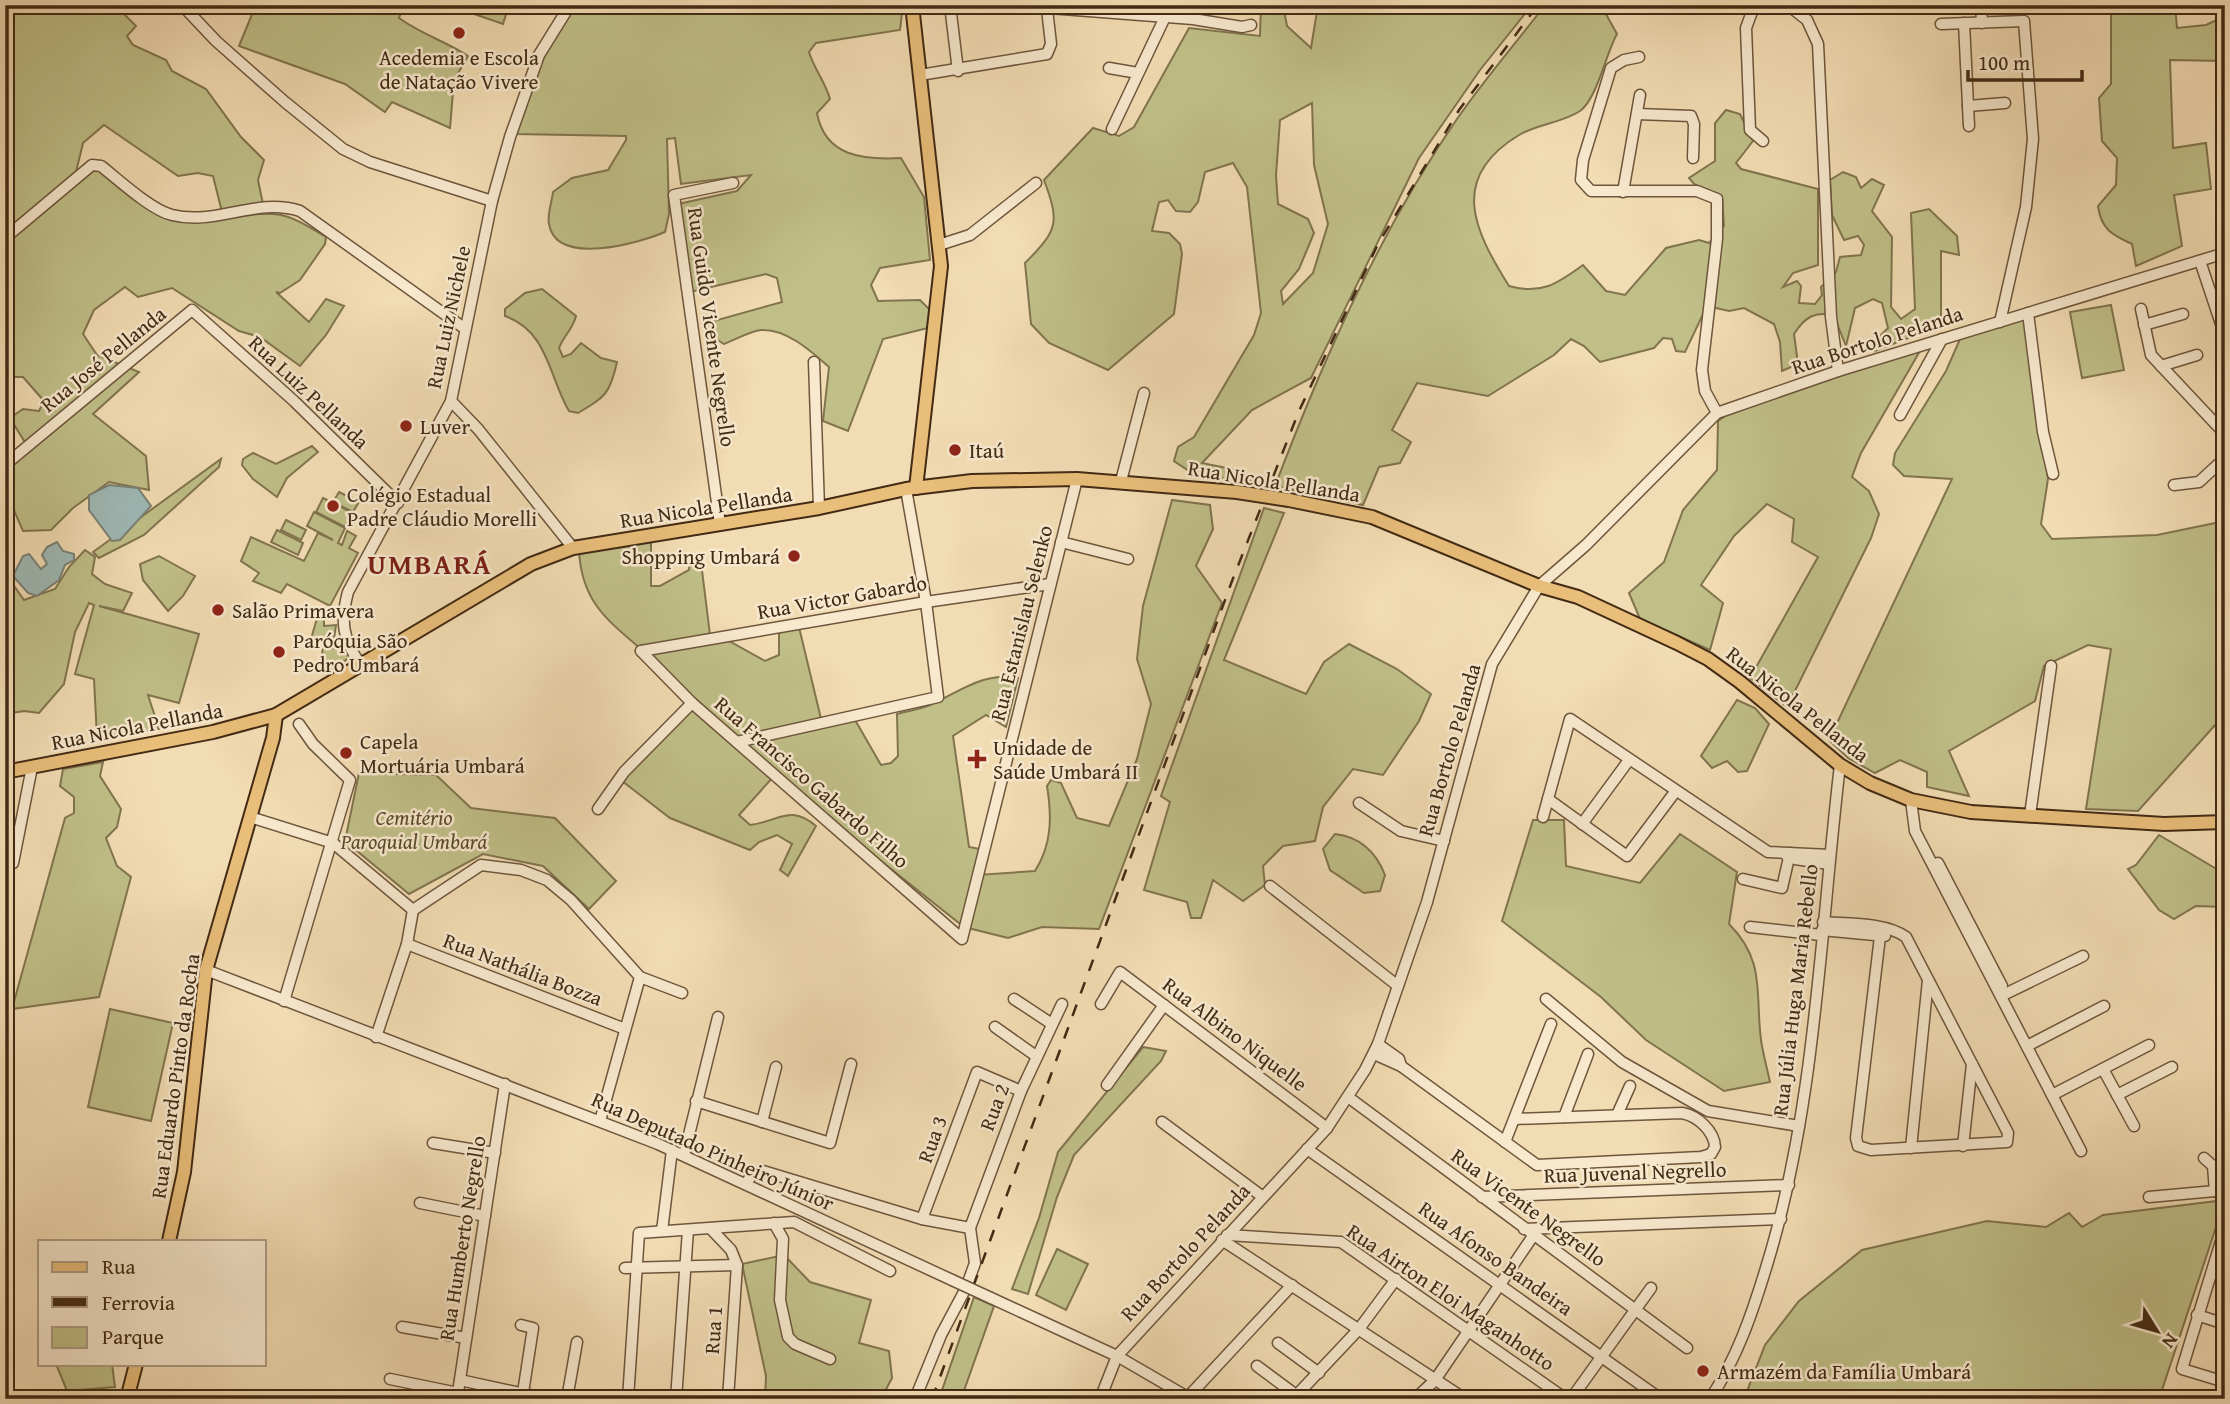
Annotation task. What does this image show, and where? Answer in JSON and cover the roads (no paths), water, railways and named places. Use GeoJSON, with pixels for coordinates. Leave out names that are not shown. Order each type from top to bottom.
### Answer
{"type":"FeatureCollection","features":[{"type":"Feature","properties":{"kind":"main road"},"geometry":{"type":"LineString","coordinates":[[911,489],[939,294],[939,244],[912,5]]}},
{"type":"Feature","properties":{"kind":"main road","name":"Rua Nicola Pellanda"},"geometry":{"type":"LineString","coordinates":[[5,772],[213,732],[276,715],[531,564],[573,548],[819,508],[911,489],[972,481],[1077,479],[1237,492],[1372,516],[1539,586],[1578,597],[1708,659],[1840,765],[1870,783],[1911,800],[1970,812],[2164,824],[2225,822]]}},
{"type":"Feature","properties":{"kind":"main road","name":"Rua Eduardo Pinto da Rocha"},"geometry":{"type":"LineString","coordinates":[[169,1240],[184,1172],[206,970],[273,738],[276,715]]}},
{"type":"Feature","properties":{"kind":"main road"},"geometry":{"type":"LineString","coordinates":[[127,1399],[135,1366]]}},
{"type":"Feature","properties":{"kind":"street"},"geometry":{"type":"LineString","coordinates":[[182,5],[216,41],[343,149],[370,162],[492,201]]}},
{"type":"Feature","properties":{"kind":"street","name":"Rua Luiz Nichele"},"geometry":{"type":"LineString","coordinates":[[360,664],[344,637],[343,609],[348,592],[451,401],[492,201],[527,83],[540,55],[570,5]]}},
{"type":"Feature","properties":{"kind":"street"},"geometry":{"type":"LineString","coordinates":[[950,5],[958,71]]}},
{"type":"Feature","properties":{"kind":"street"},"geometry":{"type":"LineString","coordinates":[[1008,5],[1242,27],[1251,25]]}},
{"type":"Feature","properties":{"kind":"street"},"geometry":{"type":"LineString","coordinates":[[1763,141],[1750,130],[1746,29],[1753,9],[1764,5]]}},
{"type":"Feature","properties":{"kind":"street"},"geometry":{"type":"LineString","coordinates":[[1788,5],[1813,29],[1818,44],[1831,317],[1838,371]]}},
{"type":"Feature","properties":{"kind":"street"},"geometry":{"type":"LineString","coordinates":[[1981,5],[1982,23]]}},
{"type":"Feature","properties":{"kind":"street"},"geometry":{"type":"LineString","coordinates":[[920,75],[958,71],[1047,54],[1051,44],[1047,9]]}},
{"type":"Feature","properties":{"kind":"street"},"geometry":{"type":"LineString","coordinates":[[1112,129],[1165,18]]}},
{"type":"Feature","properties":{"kind":"street"},"geometry":{"type":"LineString","coordinates":[[1941,24],[2024,21],[2034,139],[2026,207],[2000,322]]}},
{"type":"Feature","properties":{"kind":"street"},"geometry":{"type":"LineString","coordinates":[[1964,23],[1969,126]]}},
{"type":"Feature","properties":{"kind":"street"},"geometry":{"type":"LineString","coordinates":[[1639,57],[1624,60],[1611,68],[1581,180],[1587,190],[1697,191],[1717,200],[1716,252],[1702,370],[1705,391],[1717,413]]}},
{"type":"Feature","properties":{"kind":"street"},"geometry":{"type":"LineString","coordinates":[[1109,68],[1138,73]]}},
{"type":"Feature","properties":{"kind":"street"},"geometry":{"type":"LineString","coordinates":[[1623,192],[1640,95]]}},
{"type":"Feature","properties":{"kind":"street"},"geometry":{"type":"LineString","coordinates":[[1968,106],[2005,103]]}},
{"type":"Feature","properties":{"kind":"street"},"geometry":{"type":"LineString","coordinates":[[1637,114],[1691,116],[1693,158]]}},
{"type":"Feature","properties":{"kind":"street"},"geometry":{"type":"LineString","coordinates":[[5,238],[92,165],[102,166],[169,215],[197,220],[271,205],[300,211],[464,328]]}},
{"type":"Feature","properties":{"kind":"street","name":"Rua Guido Vicente Negrello"},"geometry":{"type":"LineString","coordinates":[[720,524],[674,195],[733,183]]}},
{"type":"Feature","properties":{"kind":"street"},"geometry":{"type":"LineString","coordinates":[[939,244],[970,235],[1036,183]]}},
{"type":"Feature","properties":{"kind":"street","name":"Rua Bortolo Pelanda"},"geometry":{"type":"LineString","coordinates":[[1101,1399],[1116,1356],[1327,1128],[1376,1049],[1427,902],[1492,664],[1539,586],[1586,545],[1717,413],[1838,371],[2225,253]]}},
{"type":"Feature","properties":{"kind":"street"},"geometry":{"type":"LineString","coordinates":[[2200,261],[2225,336]]}},
{"type":"Feature","properties":{"kind":"street"},"geometry":{"type":"LineString","coordinates":[[2141,309],[2151,355],[2225,434]]}},
{"type":"Feature","properties":{"kind":"street","name":"Rua José Pellanda"},"geometry":{"type":"LineString","coordinates":[[5,465],[192,310]]}},
{"type":"Feature","properties":{"kind":"street","name":"Rua Luiz Pellanda"},"geometry":{"type":"LineString","coordinates":[[192,310],[293,401],[398,503]]}},
{"type":"Feature","properties":{"kind":"street"},"geometry":{"type":"LineString","coordinates":[[2028,313],[2039,407],[2053,474]]}},
{"type":"Feature","properties":{"kind":"street"},"geometry":{"type":"LineString","coordinates":[[2144,325],[2183,314]]}},
{"type":"Feature","properties":{"kind":"street"},"geometry":{"type":"LineString","coordinates":[[1900,415],[1942,339]]}},
{"type":"Feature","properties":{"kind":"street"},"geometry":{"type":"LineString","coordinates":[[2161,366],[2196,355]]}},
{"type":"Feature","properties":{"kind":"street"},"geometry":{"type":"LineString","coordinates":[[814,362],[819,508]]}},
{"type":"Feature","properties":{"kind":"street"},"geometry":{"type":"LineString","coordinates":[[1121,481],[1144,393]]}},
{"type":"Feature","properties":{"kind":"street"},"geometry":{"type":"LineString","coordinates":[[451,401],[478,429],[573,548]]}},
{"type":"Feature","properties":{"kind":"street"},"geometry":{"type":"LineString","coordinates":[[2174,485],[2199,482],[2225,458]]}},
{"type":"Feature","properties":{"kind":"street","name":"Rua Estanislau Selenko"},"geometry":{"type":"LineString","coordinates":[[962,939],[1077,479]]}},
{"type":"Feature","properties":{"kind":"street"},"geometry":{"type":"LineString","coordinates":[[737,742],[937,697],[911,489]]}},
{"type":"Feature","properties":{"kind":"street"},"geometry":{"type":"LineString","coordinates":[[1061,542],[1128,559]]}},
{"type":"Feature","properties":{"kind":"street","name":"Rua Victor Gabardo"},"geometry":{"type":"LineString","coordinates":[[641,651],[926,602],[1050,584]]}},
{"type":"Feature","properties":{"kind":"street","name":"Rua Francisco Gabardo Filho"},"geometry":{"type":"LineString","coordinates":[[641,651],[692,703],[962,939]]}},
{"type":"Feature","properties":{"kind":"street"},"geometry":{"type":"LineString","coordinates":[[2030,815],[2050,666]]}},
{"type":"Feature","properties":{"kind":"street"},"geometry":{"type":"LineString","coordinates":[[598,809],[624,772],[692,703]]}},
{"type":"Feature","properties":{"kind":"street"},"geometry":{"type":"LineString","coordinates":[[1543,817],[1570,719],[1768,852],[1829,859]]}},
{"type":"Feature","properties":{"kind":"street"},"geometry":{"type":"LineString","coordinates":[[284,1001],[350,780],[313,744],[299,724]]}},
{"type":"Feature","properties":{"kind":"street"},"geometry":{"type":"LineString","coordinates":[[1581,824],[1629,760]]}},
{"type":"Feature","properties":{"kind":"street","name":"Rua Júlia Huga Maria Rebello"},"geometry":{"type":"LineString","coordinates":[[1710,1399],[1727,1373],[1750,1321],[1789,1185],[1807,1076],[1840,765]]}},
{"type":"Feature","properties":{"kind":"street"},"geometry":{"type":"LineString","coordinates":[[13,863],[32,767]]}},
{"type":"Feature","properties":{"kind":"street"},"geometry":{"type":"LineString","coordinates":[[1548,799],[1627,856],[1675,792]]}},
{"type":"Feature","properties":{"kind":"street"},"geometry":{"type":"LineString","coordinates":[[1911,800],[1912,820],[1974,935],[2007,1008],[2081,1151]]}},
{"type":"Feature","properties":{"kind":"street"},"geometry":{"type":"LineString","coordinates":[[1359,803],[1401,831],[1444,841]]}},
{"type":"Feature","properties":{"kind":"street"},"geometry":{"type":"LineString","coordinates":[[250,817],[333,843],[413,910]]}},
{"type":"Feature","properties":{"kind":"street"},"geometry":{"type":"LineString","coordinates":[[1743,879],[1782,888],[1788,855]]}},
{"type":"Feature","properties":{"kind":"street"},"geometry":{"type":"LineString","coordinates":[[376,1037],[407,944],[413,910],[481,865],[521,870],[547,880],[571,900],[640,978],[682,993]]}},
{"type":"Feature","properties":{"kind":"street"},"geometry":{"type":"LineString","coordinates":[[1270,886],[1398,986]]}},
{"type":"Feature","properties":{"kind":"street"},"geometry":{"type":"LineString","coordinates":[[1750,927],[1880,932],[1906,937],[2010,1138],[2002,1144],[1867,1150],[1856,1143],[1880,932]]}},
{"type":"Feature","properties":{"kind":"street","name":"Rua Nathália Bozza"},"geometry":{"type":"LineString","coordinates":[[407,944],[625,1029]]}},
{"type":"Feature","properties":{"kind":"street"},"geometry":{"type":"LineString","coordinates":[[2003,995],[2083,956]]}},
{"type":"Feature","properties":{"kind":"street","name":"Rua Deputado Pinheiro Júnior"},"geometry":{"type":"LineString","coordinates":[[206,970],[671,1150],[1116,1356],[1190,1398]]}},
{"type":"Feature","properties":{"kind":"street","name":"Rua Albino Niquelle"},"geometry":{"type":"LineString","coordinates":[[1101,1004],[1120,972],[1327,1128]]}},
{"type":"Feature","properties":{"kind":"street"},"geometry":{"type":"LineString","coordinates":[[600,1121],[640,978]]}},
{"type":"Feature","properties":{"kind":"street"},"geometry":{"type":"LineString","coordinates":[[1911,1148],[1928,980]]}},
{"type":"Feature","properties":{"kind":"street"},"geometry":{"type":"LineString","coordinates":[[1014,999],[1052,1024]]}},
{"type":"Feature","properties":{"kind":"street"},"geometry":{"type":"LineString","coordinates":[[1546,999],[1622,1062],[1709,1111],[1799,1126]]}},
{"type":"Feature","properties":{"kind":"street","name":"Rua 2"},"geometry":{"type":"LineString","coordinates":[[970,1228],[1021,1091],[1062,1004]]}},
{"type":"Feature","properties":{"kind":"street"},"geometry":{"type":"LineString","coordinates":[[1107,1085],[1164,1005]]}},
{"type":"Feature","properties":{"kind":"street"},"geometry":{"type":"LineString","coordinates":[[2027,1045],[2104,1006]]}},
{"type":"Feature","properties":{"kind":"street"},"geometry":{"type":"LineString","coordinates":[[684,1156],[718,1017]]}},
{"type":"Feature","properties":{"kind":"street"},"geometry":{"type":"LineString","coordinates":[[1505,1142],[1551,1024]]}},
{"type":"Feature","properties":{"kind":"street"},"geometry":{"type":"LineString","coordinates":[[995,1027],[1037,1056]]}},
{"type":"Feature","properties":{"kind":"street"},"geometry":{"type":"LineString","coordinates":[[2052,1095],[2149,1045]]}},
{"type":"Feature","properties":{"kind":"street"},"geometry":{"type":"LineString","coordinates":[[1376,1049],[1536,1165],[1701,1157],[1711,1154],[1715,1149],[1713,1135],[1689,1114],[1515,1119]]}},
{"type":"Feature","properties":{"kind":"street"},"geometry":{"type":"LineString","coordinates":[[1564,1117],[1588,1054]]}},
{"type":"Feature","properties":{"kind":"street"},"geometry":{"type":"LineString","coordinates":[[1963,1146],[1972,1063]]}},
{"type":"Feature","properties":{"kind":"street"},"geometry":{"type":"LineString","coordinates":[[696,1101],[830,1143],[851,1064]]}},
{"type":"Feature","properties":{"kind":"street"},"geometry":{"type":"LineString","coordinates":[[762,1122],[776,1067]]}},
{"type":"Feature","properties":{"kind":"street"},"geometry":{"type":"LineString","coordinates":[[2117,1095],[2172,1067]]}},
{"type":"Feature","properties":{"kind":"street"},"geometry":{"type":"LineString","coordinates":[[2103,1069],[2134,1126]]}},
{"type":"Feature","properties":{"kind":"street","name":"Rua 3"},"geometry":{"type":"LineString","coordinates":[[922,1219],[977,1072],[1021,1091]]}},
{"type":"Feature","properties":{"kind":"street","name":"Rua Humberto Negrello"},"geometry":{"type":"LineString","coordinates":[[457,1396],[505,1084]]}},
{"type":"Feature","properties":{"kind":"street"},"geometry":{"type":"LineString","coordinates":[[1617,1115],[1630,1086]]}},
{"type":"Feature","properties":{"kind":"street","name":"Rua Vicente Negrello"},"geometry":{"type":"LineString","coordinates":[[1348,1097],[1687,1348]]}},
{"type":"Feature","properties":{"kind":"street"},"geometry":{"type":"LineString","coordinates":[[1162,1122],[1263,1197]]}},
{"type":"Feature","properties":{"kind":"street"},"geometry":{"type":"LineString","coordinates":[[433,1143],[495,1153]]}},
{"type":"Feature","properties":{"kind":"street","name":"Rua Afonso Bandeira"},"geometry":{"type":"LineString","coordinates":[[1307,1149],[1661,1399]]}},
{"type":"Feature","properties":{"kind":"street"},"geometry":{"type":"LineString","coordinates":[[662,1231],[671,1150]]}},
{"type":"Feature","properties":{"kind":"street"},"geometry":{"type":"LineString","coordinates":[[2204,1158],[2225,1171]]}},
{"type":"Feature","properties":{"kind":"street"},"geometry":{"type":"LineString","coordinates":[[2149,1197],[2220,1192],[2213,1166]]}},
{"type":"Feature","properties":{"kind":"street"},"geometry":{"type":"LineString","coordinates":[[746,1183],[752,1175],[763,1171],[922,1219],[970,1228],[975,1264],[915,1399]]}},
{"type":"Feature","properties":{"kind":"street","name":"Rua Juvenal Negrello"},"geometry":{"type":"LineString","coordinates":[[1482,1197],[1789,1185]]}},
{"type":"Feature","properties":{"kind":"street"},"geometry":{"type":"LineString","coordinates":[[420,1203],[485,1216]]}},
{"type":"Feature","properties":{"kind":"street"},"geometry":{"type":"LineString","coordinates":[[1524,1229],[1781,1219]]}},
{"type":"Feature","properties":{"kind":"street"},"geometry":{"type":"LineString","coordinates":[[628,1399],[639,1233],[794,1222],[890,1271]]}},
{"type":"Feature","properties":{"kind":"street"},"geometry":{"type":"LineString","coordinates":[[774,1223],[783,1239],[780,1300],[788,1337],[793,1343],[830,1359]]}},
{"type":"Feature","properties":{"kind":"street"},"geometry":{"type":"LineString","coordinates":[[2225,1228],[2220,1257],[2197,1315],[2182,1369],[2225,1381]]}},
{"type":"Feature","properties":{"kind":"street"},"geometry":{"type":"LineString","coordinates":[[625,1268],[737,1265],[732,1250],[711,1229]]}},
{"type":"Feature","properties":{"kind":"street"},"geometry":{"type":"LineString","coordinates":[[676,1399],[688,1230]]}},
{"type":"Feature","properties":{"kind":"street"},"geometry":{"type":"LineString","coordinates":[[1415,1399],[1435,1380],[1533,1236]]}},
{"type":"Feature","properties":{"kind":"street"},"geometry":{"type":"LineString","coordinates":[[1225,1237],[1292,1285],[1465,1399]]}},
{"type":"Feature","properties":{"kind":"street","name":"Rua Airton Eloi Maganhotto"},"geometry":{"type":"LineString","coordinates":[[1225,1237],[1341,1242],[1569,1399]]}},
{"type":"Feature","properties":{"kind":"street","name":"Rua 1"},"geometry":{"type":"LineString","coordinates":[[728,1399],[737,1265]]}},
{"type":"Feature","properties":{"kind":"street"},"geometry":{"type":"LineString","coordinates":[[1257,1366],[1294,1397],[1359,1329],[1396,1279]]}},
{"type":"Feature","properties":{"kind":"street"},"geometry":{"type":"LineString","coordinates":[[1190,1398],[1292,1285]]}},
{"type":"Feature","properties":{"kind":"street"},"geometry":{"type":"LineString","coordinates":[[1569,1399],[1651,1288]]}},
{"type":"Feature","properties":{"kind":"street"},"geometry":{"type":"LineString","coordinates":[[2197,1315],[2225,1324]]}},
{"type":"Feature","properties":{"kind":"street"},"geometry":{"type":"LineString","coordinates":[[521,1325],[533,1328],[523,1395]]}},
{"type":"Feature","properties":{"kind":"street"},"geometry":{"type":"LineString","coordinates":[[402,1327],[466,1338]]}},
{"type":"Feature","properties":{"kind":"street"},"geometry":{"type":"LineString","coordinates":[[567,1399],[577,1342]]}},
{"type":"Feature","properties":{"kind":"street"},"geometry":{"type":"LineString","coordinates":[[1278,1343],[1319,1373]]}},
{"type":"Feature","properties":{"kind":"street"},"geometry":{"type":"LineString","coordinates":[[390,1379],[457,1396]]}},
{"type":"Feature","properties":{"kind":"street"},"geometry":{"type":"LineString","coordinates":[[460,1380],[548,1399]]}},
{"type":"Feature","properties":{"kind":"street"},"geometry":{"type":"LineString","coordinates":[[1165,1399],[1170,1387]]}},
{"type":"Feature","properties":{"kind":"water"},"geometry":{"type":"Polygon","coordinates":[[[109,485],[138,488],[151,506],[120,540],[112,541],[89,510],[89,495],[109,485]]]}},
{"type":"Feature","properties":{"kind":"water"},"geometry":{"type":"Polygon","coordinates":[[[57,542],[63,551],[74,554],[74,560],[65,565],[59,580],[37,596],[28,593],[13,576],[23,556],[29,554],[41,569],[47,564],[42,555],[47,547],[57,542]]]}},
{"type":"Feature","properties":{"kind":"railway"},"geometry":{"type":"LineString","coordinates":[[932,1399],[1232,581],[1299,411],[1378,244],[1459,110],[1538,5]]}},
{"type":"Feature","properties":{"kind":"place","name":"Acedemia e Escola de Natação Vivere"},"geometry":{"type":"Point","coordinates":[459,33]}},
{"type":"Feature","properties":{"kind":"place","name":"Luver"},"geometry":{"type":"Point","coordinates":[406,426]}},
{"type":"Feature","properties":{"kind":"place","name":"Itaú"},"geometry":{"type":"Point","coordinates":[955,450]}},
{"type":"Feature","properties":{"kind":"place","name":"Colégio Estadual Padre Cláudio Morelli"},"geometry":{"type":"Point","coordinates":[333,506]}},
{"type":"Feature","properties":{"kind":"place","name":"Shopping Umbará"},"geometry":{"type":"Point","coordinates":[794,556]}},
{"type":"Feature","properties":{"kind":"place","name":"Salão Primavera"},"geometry":{"type":"Point","coordinates":[218,610]}},
{"type":"Feature","properties":{"kind":"place","name":"Paróquia São Pedro Umbará"},"geometry":{"type":"Point","coordinates":[279,652]}},
{"type":"Feature","properties":{"kind":"place","name":"Capela Mortuária Umbará"},"geometry":{"type":"Point","coordinates":[346,753]}},
{"type":"Feature","properties":{"kind":"place","name":"Unidade de Saúde Umbará II"},"geometry":{"type":"Point","coordinates":[977,759]}},
{"type":"Feature","properties":{"kind":"place","name":"Armazém da Família Umbará"},"geometry":{"type":"Point","coordinates":[1703,1371]}},
{"type":"Feature","properties":{"kind":"district","name":"UMBARÁ"},"geometry":{"type":"Point","coordinates":[430,563]}},
{"type":"Feature","properties":{"kind":"park label","name":"Cemitério Paroquial Umbará"},"geometry":{"type":"Point","coordinates":[414,829]}}]}
